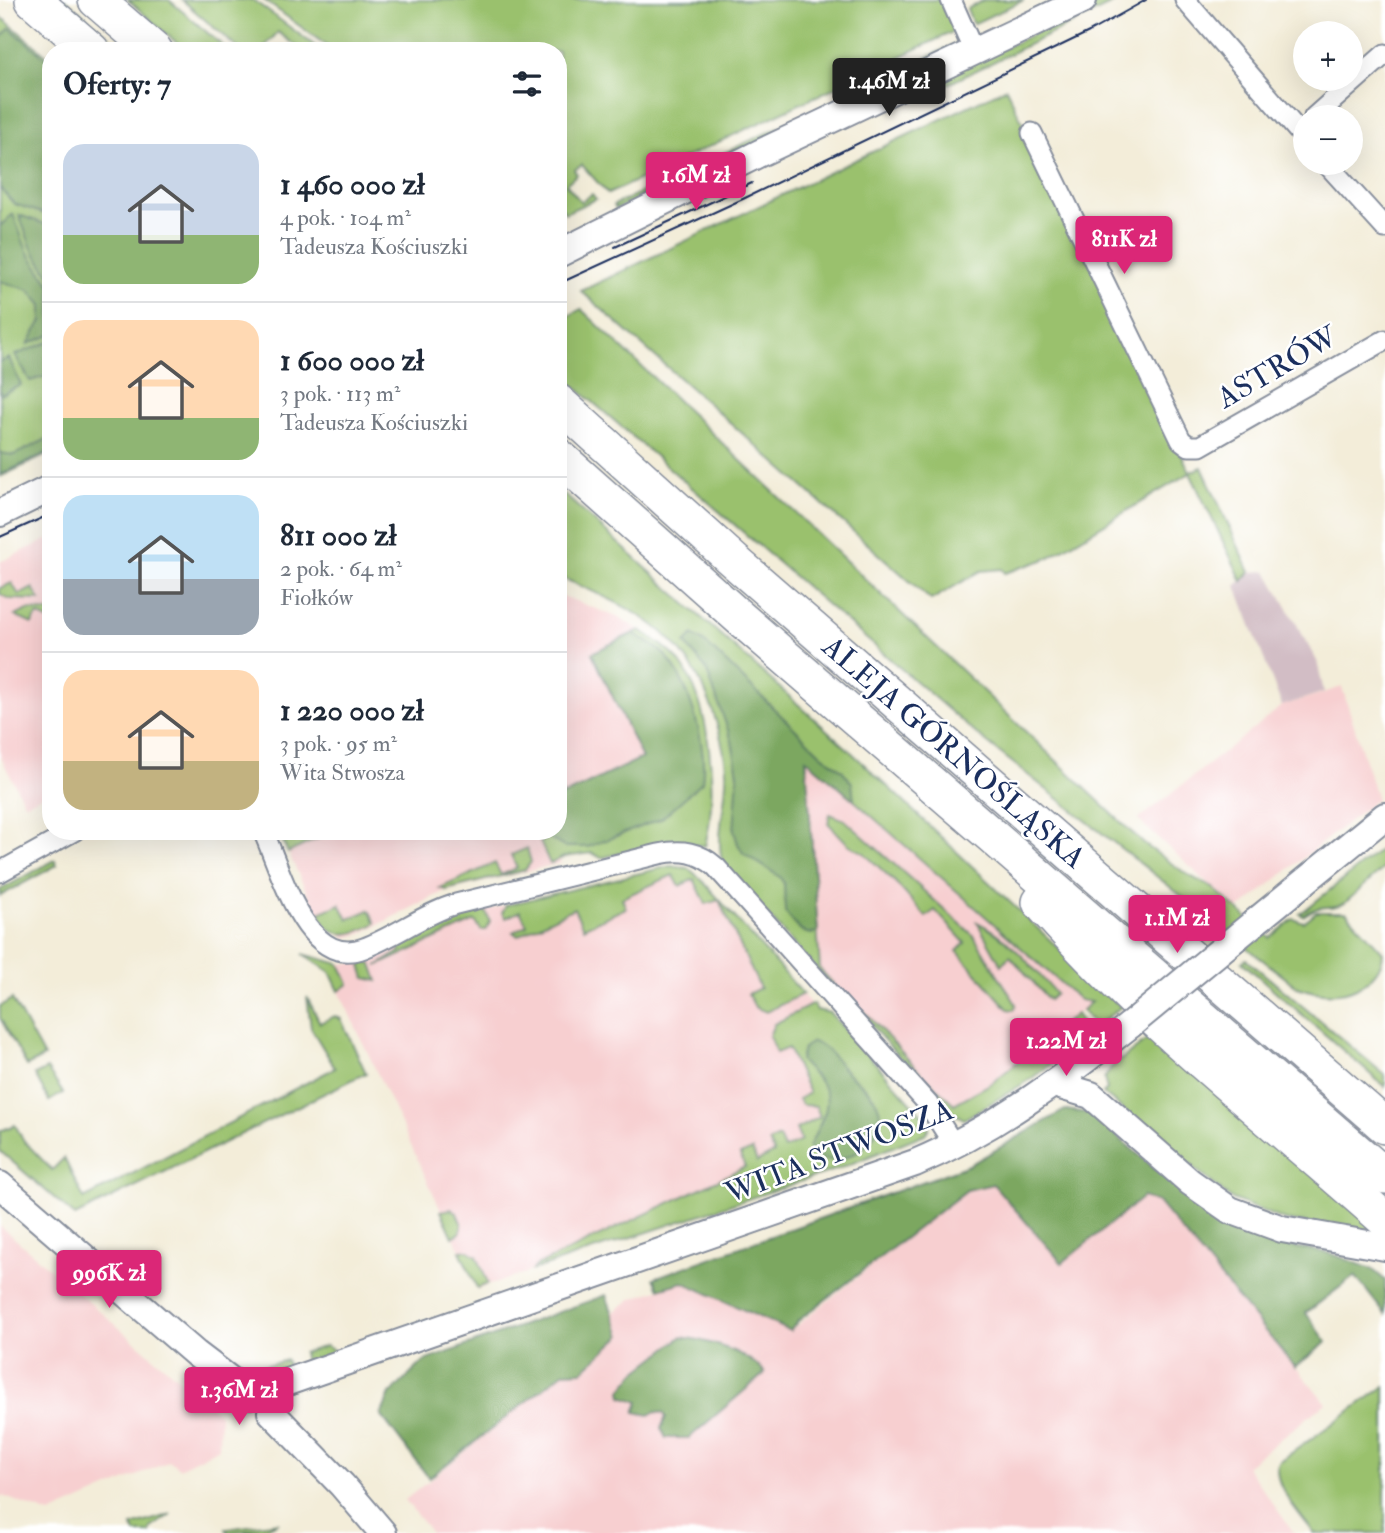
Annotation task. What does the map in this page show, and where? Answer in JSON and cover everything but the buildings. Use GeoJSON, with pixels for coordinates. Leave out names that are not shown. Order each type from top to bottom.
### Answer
{"type":"FeatureCollection","features":[{"type":"Feature","properties":{"kind":"highway"},"geometry":{"type":"LineString","coordinates":[[33,0],[82,42]]}},
{"type":"Feature","properties":{"kind":"highway"},"geometry":{"type":"LineString","coordinates":[[96,0],[145,42]]}},
{"type":"Feature","properties":{"kind":"highway","name":"ALEJA GÓRNOŚLĄSKA"},"geometry":{"type":"LineString","coordinates":[[567,410],[733,560],[1385,1126]]}},
{"type":"Feature","properties":{"kind":"highway","name":"ALEJA GÓRNOŚLĄSKA"},"geometry":{"type":"LineString","coordinates":[[567,464],[962,811],[1385,1176]]}},
{"type":"Feature","properties":{"kind":"highway"},"geometry":{"type":"LineString","coordinates":[[962,811],[1082,951],[1385,1220]]}},
{"type":"Feature","properties":{"kind":"street"},"geometry":{"type":"LineString","coordinates":[[951,0],[974,52]]}},
{"type":"Feature","properties":{"kind":"street"},"geometry":{"type":"LineString","coordinates":[[567,250],[753,157],[1083,0]]}},
{"type":"Feature","properties":{"kind":"street"},"geometry":{"type":"LineString","coordinates":[[1185,0],[1293,121]]}},
{"type":"Feature","properties":{"kind":"street"},"geometry":{"type":"LineString","coordinates":[[1328,105],[1385,54]]}},
{"type":"Feature","properties":{"kind":"street","name":"ASTRÓW"},"geometry":{"type":"LineString","coordinates":[[1032,133],[1181,440],[1189,446],[1200,446],[1385,340]]}},
{"type":"Feature","properties":{"kind":"street"},"geometry":{"type":"LineString","coordinates":[[1337,175],[1385,228]]}},
{"type":"Feature","properties":{"kind":"street"},"geometry":{"type":"LineString","coordinates":[[0,513],[42,492]]}},
{"type":"Feature","properties":{"kind":"street","name":"WITA STWOSZA"},"geometry":{"type":"LineString","coordinates":[[276,1387],[344,1360],[850,1188],[954,1145],[1019,1108],[1089,1058],[1385,816]]}},
{"type":"Feature","properties":{"kind":"street"},"geometry":{"type":"LineString","coordinates":[[0,872],[58,840]]}},
{"type":"Feature","properties":{"kind":"street"},"geometry":{"type":"LineString","coordinates":[[267,840],[308,929],[323,944],[346,951],[365,948],[433,912],[456,904],[660,854],[681,851],[701,856],[716,867],[928,1104],[954,1145]]}},
{"type":"Feature","properties":{"kind":"street"},"geometry":{"type":"LineString","coordinates":[[1089,1058],[1091,1096]]}},
{"type":"Feature","properties":{"kind":"street"},"geometry":{"type":"LineString","coordinates":[[1054,1084],[1091,1096],[1190,1182],[1230,1210],[1282,1230],[1385,1247]]}},
{"type":"Feature","properties":{"kind":"street"},"geometry":{"type":"LineString","coordinates":[[0,1185],[196,1353],[250,1395]]}},
{"type":"Feature","properties":{"kind":"street"},"geometry":{"type":"LineString","coordinates":[[271,1412],[281,1400],[276,1387],[260,1382],[250,1395],[250,1403],[256,1411],[271,1412],[342,1485],[383,1533]]}},
{"type":"Feature","properties":{"kind":"shaded area"},"geometry":{"type":"Polygon","coordinates":[[[42,542],[42,796],[25,804],[0,756],[0,562],[42,542]]]}},
{"type":"Feature","properties":{"kind":"shaded area"},"geometry":{"type":"Polygon","coordinates":[[[1267,571],[1317,661],[1324,692],[1282,706],[1236,586],[1250,572],[1267,571]]]}},
{"type":"Feature","properties":{"kind":"shaded area"},"geometry":{"type":"Polygon","coordinates":[[[567,598],[617,617],[640,630],[592,654],[643,758],[567,794],[567,598]]]}},
{"type":"Feature","properties":{"kind":"shaded area"},"geometry":{"type":"Polygon","coordinates":[[[1342,687],[1377,799],[1238,910],[1138,820],[1282,706],[1342,687]]]}},
{"type":"Feature","properties":{"kind":"shaded area"},"geometry":{"type":"Polygon","coordinates":[[[805,758],[1079,1000],[1092,1002],[991,1084],[954,1104],[918,1070],[862,1009],[857,1010],[820,969],[805,758]]]}},
{"type":"Feature","properties":{"kind":"shaded area"},"geometry":{"type":"Polygon","coordinates":[[[282,840],[550,840],[561,863],[443,892],[360,934],[346,938],[328,929],[319,918],[282,840]]]}},
{"type":"Feature","properties":{"kind":"shaded area"},"geometry":{"type":"Polygon","coordinates":[[[670,866],[684,866],[701,879],[925,1134],[838,1169],[478,1289],[330,972],[340,964],[373,961],[449,919],[670,866]]]}},
{"type":"Feature","properties":{"kind":"shaded area"},"geometry":{"type":"Polygon","coordinates":[[[993,1184],[1062,1263],[1144,1197],[1158,1202],[1326,1403],[1246,1466],[1294,1533],[431,1533],[405,1500],[564,1372],[583,1371],[621,1336],[611,1314],[633,1298],[683,1282],[790,1331],[967,1190],[993,1184]]]}},
{"type":"Feature","properties":{"kind":"shaded area"},"geometry":{"type":"Polygon","coordinates":[[[0,1226],[220,1414],[219,1448],[179,1468],[170,1461],[50,1514],[0,1495],[0,1226]]]}},
{"type":"Feature","properties":{"kind":"green space"},"geometry":{"type":"Polygon","coordinates":[[[55,0],[66,0],[115,42],[104,42],[55,0]]]}},
{"type":"Feature","properties":{"kind":"green space"},"geometry":{"type":"Polygon","coordinates":[[[128,0],[169,0],[218,42],[176,42],[128,0]]]}},
{"type":"Feature","properties":{"kind":"green space"},"geometry":{"type":"Polygon","coordinates":[[[182,0],[253,0],[310,42],[291,42],[278,32],[269,42],[231,42],[182,0]]]}},
{"type":"Feature","properties":{"kind":"green space"},"geometry":{"type":"Polygon","coordinates":[[[264,0],[943,0],[957,30],[608,194],[582,165],[574,170],[577,174],[567,183],[567,42],[322,42],[264,0]]]}},
{"type":"Feature","properties":{"kind":"green space"},"geometry":{"type":"Polygon","coordinates":[[[984,0],[1024,0],[973,24],[967,9],[984,0]]]}},
{"type":"Feature","properties":{"kind":"green space"},"geometry":{"type":"Polygon","coordinates":[[[1105,0],[1120,0],[932,92],[928,84],[1105,0]]]}},
{"type":"Feature","properties":{"kind":"green space"},"geometry":{"type":"Polygon","coordinates":[[[0,16],[42,51],[42,457],[0,477],[0,16]]]}},
{"type":"Feature","properties":{"kind":"green space"},"geometry":{"type":"Polygon","coordinates":[[[10,28],[42,55],[42,213],[14,204],[0,188],[0,38],[10,28]]]}},
{"type":"Feature","properties":{"kind":"green space"},"geometry":{"type":"Polygon","coordinates":[[[959,42],[961,47],[616,209],[614,205],[959,42]]]}},
{"type":"Feature","properties":{"kind":"green space"},"geometry":{"type":"Polygon","coordinates":[[[1006,88],[1190,472],[1202,467],[1250,572],[1242,581],[1190,473],[1046,559],[1005,573],[1002,569],[981,571],[931,600],[581,291],[1006,88]]]}},
{"type":"Feature","properties":{"kind":"green space"},"geometry":{"type":"Polygon","coordinates":[[[567,185],[581,202],[592,194],[596,199],[567,212],[567,185]]]}},
{"type":"Feature","properties":{"kind":"green space"},"geometry":{"type":"Polygon","coordinates":[[[13,214],[27,251],[42,273],[42,305],[29,290],[0,281],[0,226],[13,214]]]}},
{"type":"Feature","properties":{"kind":"green space"},"geometry":{"type":"Polygon","coordinates":[[[19,215],[42,223],[42,264],[32,249],[19,215]]]}},
{"type":"Feature","properties":{"kind":"green space"},"geometry":{"type":"Polygon","coordinates":[[[581,309],[1144,844],[1188,875],[1213,888],[1270,938],[1293,919],[1304,922],[1316,912],[1346,912],[1383,952],[1375,973],[1358,987],[1339,993],[1318,993],[1297,987],[980,737],[567,380],[567,317],[581,309]]]}},
{"type":"Feature","properties":{"kind":"green space"},"geometry":{"type":"Polygon","coordinates":[[[42,321],[42,339],[28,344],[42,321]]]}},
{"type":"Feature","properties":{"kind":"green space"},"geometry":{"type":"Polygon","coordinates":[[[42,344],[42,378],[30,381],[15,355],[42,344]]]}},
{"type":"Feature","properties":{"kind":"green space"},"geometry":{"type":"Polygon","coordinates":[[[9,358],[21,385],[0,395],[0,362],[9,358]]]}},
{"type":"Feature","properties":{"kind":"green space"},"geometry":{"type":"Polygon","coordinates":[[[42,441],[42,455],[0,475],[0,453],[14,455],[42,441]]]}},
{"type":"Feature","properties":{"kind":"green space"},"geometry":{"type":"Polygon","coordinates":[[[567,497],[849,750],[1121,1007],[1096,1026],[1082,1010],[1091,1002],[1080,1000],[806,758],[820,969],[838,989],[837,992],[724,867],[720,832],[726,783],[724,754],[710,703],[698,676],[684,655],[667,637],[649,622],[607,598],[567,580],[567,497]]]}},
{"type":"Feature","properties":{"kind":"green space"},"geometry":{"type":"Polygon","coordinates":[[[12,583],[19,595],[33,588],[40,600],[9,599],[0,594],[0,588],[12,583]]]}},
{"type":"Feature","properties":{"kind":"green space"},"geometry":{"type":"Polygon","coordinates":[[[28,610],[42,611],[42,617],[38,615],[32,624],[15,616],[28,610]]]}},
{"type":"Feature","properties":{"kind":"green space"},"geometry":{"type":"Polygon","coordinates":[[[640,630],[666,648],[679,661],[690,679],[699,701],[709,750],[711,801],[705,846],[669,842],[601,858],[592,853],[564,857],[550,864],[540,842],[567,840],[567,794],[642,758],[592,653],[640,630]]]}},
{"type":"Feature","properties":{"kind":"green space"},"geometry":{"type":"Polygon","coordinates":[[[634,633],[665,655],[682,681],[695,715],[702,751],[702,782],[661,819],[588,847],[564,847],[552,840],[567,840],[567,794],[642,758],[592,653],[634,633]]]}},
{"type":"Feature","properties":{"kind":"green space"},"geometry":{"type":"Polygon","coordinates":[[[693,635],[709,646],[821,754],[842,770],[852,783],[854,800],[806,759],[818,932],[804,932],[795,925],[785,912],[784,884],[780,877],[743,853],[738,844],[734,831],[738,774],[732,741],[706,669],[685,643],[693,635]]]}},
{"type":"Feature","properties":{"kind":"green space"},"geometry":{"type":"Polygon","coordinates":[[[830,814],[845,820],[973,935],[1016,1004],[1014,1010],[1008,1009],[957,951],[965,943],[935,910],[926,917],[895,882],[864,853],[848,844],[828,823],[830,814]]]}},
{"type":"Feature","properties":{"kind":"green space"},"geometry":{"type":"Polygon","coordinates":[[[282,840],[315,840],[288,853],[282,840]]]}},
{"type":"Feature","properties":{"kind":"green space"},"geometry":{"type":"Polygon","coordinates":[[[1385,846],[1385,867],[1345,903],[1314,909],[1303,916],[1300,914],[1385,846]]]}},
{"type":"Feature","properties":{"kind":"green space"},"geometry":{"type":"Polygon","coordinates":[[[527,848],[531,862],[525,870],[446,890],[440,888],[495,863],[501,875],[517,868],[511,855],[527,848]]]}},
{"type":"Feature","properties":{"kind":"green space"},"geometry":{"type":"Polygon","coordinates":[[[55,860],[57,865],[0,896],[0,890],[55,860]]]}},
{"type":"Feature","properties":{"kind":"green space"},"geometry":{"type":"Polygon","coordinates":[[[670,866],[688,868],[701,879],[803,994],[766,1012],[755,1007],[748,994],[760,988],[719,900],[706,904],[694,879],[680,886],[673,875],[622,898],[626,908],[583,928],[574,908],[518,936],[513,932],[527,925],[520,911],[506,918],[502,913],[506,905],[670,866]]]}},
{"type":"Feature","properties":{"kind":"green space"},"geometry":{"type":"Polygon","coordinates":[[[340,904],[348,919],[369,910],[376,923],[360,931],[337,933],[324,923],[319,913],[340,904]]]}},
{"type":"Feature","properties":{"kind":"green space"},"geometry":{"type":"Polygon","coordinates":[[[485,910],[490,921],[486,930],[481,930],[475,921],[377,966],[401,951],[399,946],[420,934],[485,910]]]}},
{"type":"Feature","properties":{"kind":"green space"},"geometry":{"type":"Polygon","coordinates":[[[977,922],[1010,945],[1056,994],[1049,1000],[1010,956],[1001,965],[977,922]]]}},
{"type":"Feature","properties":{"kind":"green space"},"geometry":{"type":"Polygon","coordinates":[[[303,954],[340,964],[349,984],[339,991],[330,972],[303,954]]]}},
{"type":"Feature","properties":{"kind":"green space"},"geometry":{"type":"Polygon","coordinates":[[[1246,959],[1385,1075],[1385,1087],[1242,962],[1246,959]]]}},
{"type":"Feature","properties":{"kind":"green space"},"geometry":{"type":"Polygon","coordinates":[[[364,963],[372,964],[378,981],[365,978],[361,966],[364,963]]]}},
{"type":"Feature","properties":{"kind":"green space"},"geometry":{"type":"Polygon","coordinates":[[[307,997],[320,1023],[335,1016],[341,1019],[366,1073],[75,1216],[0,1151],[0,1131],[15,1125],[24,1141],[52,1170],[64,1158],[84,1199],[335,1068],[311,1028],[307,997]]]}},
{"type":"Feature","properties":{"kind":"green space"},"geometry":{"type":"Polygon","coordinates":[[[12,999],[44,1057],[27,1066],[0,1018],[0,1006],[12,999]]]}},
{"type":"Feature","properties":{"kind":"green space"},"geometry":{"type":"Polygon","coordinates":[[[813,1004],[817,1010],[830,1013],[927,1120],[929,1128],[925,1134],[838,1169],[533,1270],[536,1266],[745,1167],[740,1155],[752,1150],[757,1162],[774,1153],[769,1142],[779,1137],[784,1149],[801,1141],[796,1129],[820,1117],[816,1106],[802,1105],[798,1099],[809,1093],[788,1048],[776,1053],[769,1036],[774,1024],[813,1004]]]}},
{"type":"Feature","properties":{"kind":"green space"},"geometry":{"type":"Polygon","coordinates":[[[862,1009],[918,1070],[954,1104],[992,1083],[1076,1014],[1090,1035],[1028,1081],[964,1119],[946,1109],[857,1010],[862,1009]]]}},
{"type":"Feature","properties":{"kind":"green space"},"geometry":{"type":"Polygon","coordinates":[[[1153,1035],[1383,1234],[1284,1220],[1230,1198],[1103,1093],[1107,1089],[1104,1079],[1111,1068],[1153,1035]]]}},
{"type":"Feature","properties":{"kind":"green space"},"geometry":{"type":"Polygon","coordinates":[[[812,1042],[828,1051],[876,1101],[880,1116],[877,1130],[868,1143],[843,1158],[829,1160],[817,1156],[809,1147],[823,1117],[827,1101],[822,1085],[800,1060],[803,1048],[812,1042]]]}},
{"type":"Feature","properties":{"kind":"green space"},"geometry":{"type":"Polygon","coordinates":[[[47,1069],[63,1093],[49,1101],[35,1075],[47,1069]]]}},
{"type":"Feature","properties":{"kind":"green space"},"geometry":{"type":"Polygon","coordinates":[[[1065,1110],[1090,1113],[1217,1222],[1287,1246],[1330,1253],[1372,1269],[1385,1280],[1385,1314],[1355,1276],[1306,1313],[1327,1342],[1295,1367],[1158,1202],[1143,1197],[1062,1263],[993,1184],[967,1190],[798,1321],[790,1331],[683,1282],[659,1289],[654,1278],[969,1165],[1065,1110]]]}},
{"type":"Feature","properties":{"kind":"green space"},"geometry":{"type":"Polygon","coordinates":[[[451,1209],[457,1213],[462,1225],[459,1233],[453,1237],[441,1211],[451,1209]]]}},
{"type":"Feature","properties":{"kind":"green space"},"geometry":{"type":"Polygon","coordinates":[[[467,1250],[477,1256],[488,1284],[477,1288],[460,1251],[467,1250]]]}},
{"type":"Feature","properties":{"kind":"green space"},"geometry":{"type":"Polygon","coordinates":[[[606,1295],[621,1336],[582,1371],[564,1372],[429,1478],[381,1415],[390,1394],[424,1361],[606,1295]]]}},
{"type":"Feature","properties":{"kind":"green space"},"geometry":{"type":"Polygon","coordinates":[[[681,1337],[738,1353],[765,1373],[689,1438],[666,1438],[661,1428],[666,1417],[663,1413],[649,1415],[635,1412],[639,1402],[622,1396],[621,1390],[636,1372],[681,1337]]]}},
{"type":"Feature","properties":{"kind":"green space"},"geometry":{"type":"Polygon","coordinates":[[[207,1339],[243,1363],[262,1366],[286,1360],[288,1367],[264,1372],[237,1369],[208,1350],[207,1339]]]}},
{"type":"Feature","properties":{"kind":"green space"},"geometry":{"type":"Polygon","coordinates":[[[326,1346],[338,1353],[305,1362],[303,1353],[326,1346]]]}},
{"type":"Feature","properties":{"kind":"green space"},"geometry":{"type":"Polygon","coordinates":[[[1385,1386],[1385,1533],[1314,1533],[1283,1489],[1277,1470],[1279,1462],[1385,1386]]]}},
{"type":"Feature","properties":{"kind":"green space"},"geometry":{"type":"Polygon","coordinates":[[[171,1514],[151,1528],[150,1533],[136,1533],[132,1526],[171,1514]]]}},
{"type":"Feature","properties":{"kind":"green space"},"geometry":{"type":"Polygon","coordinates":[[[279,1522],[256,1533],[245,1533],[259,1529],[228,1533],[226,1529],[279,1522]]]}},
{"type":"Feature","properties":{"kind":"tram line"},"geometry":{"type":"LineString","coordinates":[[567,280],[745,198],[1089,32],[1146,0]]}},
{"type":"Feature","properties":{"kind":"tram line"},"geometry":{"type":"LineString","coordinates":[[615,247],[752,183]]}},
{"type":"Feature","properties":{"kind":"tram line"},"geometry":{"type":"LineString","coordinates":[[0,537],[42,518]]}}]}
